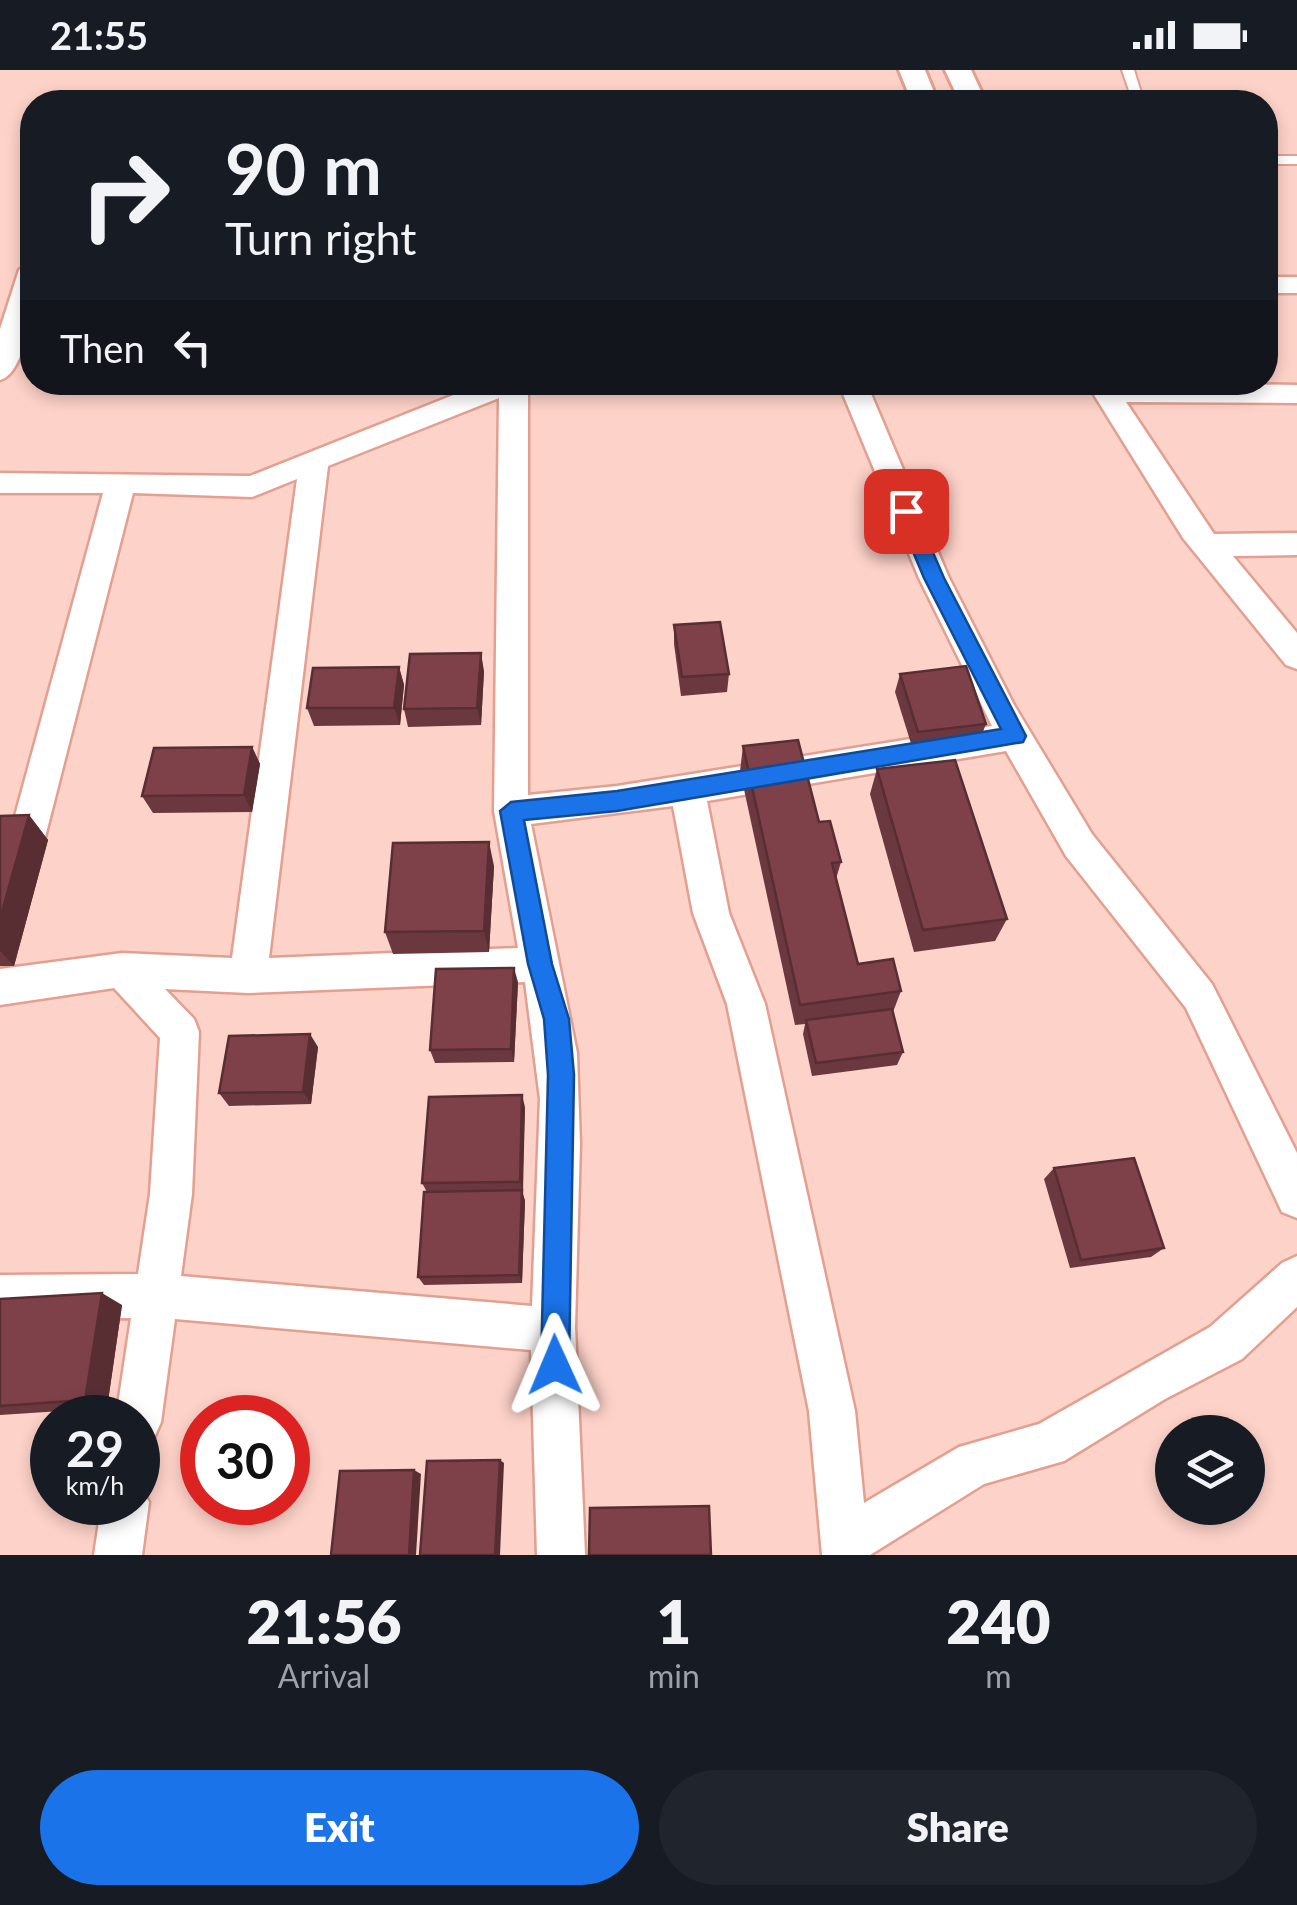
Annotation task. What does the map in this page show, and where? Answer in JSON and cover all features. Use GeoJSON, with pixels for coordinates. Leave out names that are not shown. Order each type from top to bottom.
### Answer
{"type":"FeatureCollection","features":[{"type":"Feature","properties":{"kind":"street"},"geometry":{"type":"LineString","coordinates":[[0,371],[20,308]]}},
{"type":"Feature","properties":{"kind":"street"},"geometry":{"type":"LineString","coordinates":[[0,483],[252,487],[314,459],[482,395]]}},
{"type":"Feature","properties":{"kind":"street"},"geometry":{"type":"LineString","coordinates":[[514,395],[511,811],[540,964],[556,1019],[561,1075],[553,1330],[561,1555]]}},
{"type":"Feature","properties":{"kind":"street"},"geometry":{"type":"LineString","coordinates":[[857,395],[934,578],[1015,736],[1079,845],[1199,996],[1297,1196]]}},
{"type":"Feature","properties":{"kind":"street"},"geometry":{"type":"LineString","coordinates":[[1107,395],[1206,545],[1297,656]]}},
{"type":"Feature","properties":{"kind":"street"},"geometry":{"type":"LineString","coordinates":[[248,976],[314,459]]}},
{"type":"Feature","properties":{"kind":"street"},"geometry":{"type":"LineString","coordinates":[[0,939],[121,483]]}},
{"type":"Feature","properties":{"kind":"street"},"geometry":{"type":"LineString","coordinates":[[1206,545],[1297,544]]}},
{"type":"Feature","properties":{"kind":"street"},"geometry":{"type":"LineString","coordinates":[[511,811],[687,789],[1015,736]]}},
{"type":"Feature","properties":{"kind":"street"},"geometry":{"type":"LineString","coordinates":[[687,789],[712,913],[746,1004],[828,1393],[845,1548],[974,1462],[1048,1446],[1149,1383],[1226,1343],[1297,1278]]}},
{"type":"Feature","properties":{"kind":"street"},"geometry":{"type":"LineString","coordinates":[[0,988],[122,970],[248,976],[540,964]]}},
{"type":"Feature","properties":{"kind":"street"},"geometry":{"type":"LineString","coordinates":[[122,970],[180,1032],[170,1194],[142,1395]]}},
{"type":"Feature","properties":{"kind":"street"},"geometry":{"type":"LineString","coordinates":[[0,1297],[156,1296],[553,1330]]}},
{"type":"Feature","properties":{"kind":"street"},"geometry":{"type":"LineString","coordinates":[[118,1555],[123,1525]]}},
{"type":"Feature","properties":{"kind":"building"},"geometry":{"type":"Polygon","coordinates":[[[720,622],[729,674],[682,677],[674,625],[720,622]]]}},
{"type":"Feature","properties":{"kind":"building"},"geometry":{"type":"Polygon","coordinates":[[[481,653],[477,708],[404,709],[410,654],[481,653]]]}},
{"type":"Feature","properties":{"kind":"building"},"geometry":{"type":"Polygon","coordinates":[[[966,666],[986,724],[918,732],[900,674],[966,666]]]}},
{"type":"Feature","properties":{"kind":"building"},"geometry":{"type":"Polygon","coordinates":[[[399,667],[394,708],[307,708],[313,668],[399,667]]]}},
{"type":"Feature","properties":{"kind":"building"},"geometry":{"type":"Polygon","coordinates":[[[798,740],[819,822],[830,821],[841,862],[832,863],[858,964],[893,959],[901,991],[800,1005],[743,746],[798,740]]]}},
{"type":"Feature","properties":{"kind":"building"},"geometry":{"type":"Polygon","coordinates":[[[252,747],[244,795],[142,796],[154,748],[252,747]]]}},
{"type":"Feature","properties":{"kind":"building"},"geometry":{"type":"Polygon","coordinates":[[[955,760],[1007,919],[923,930],[877,769],[955,760]]]}},
{"type":"Feature","properties":{"kind":"building"},"geometry":{"type":"Polygon","coordinates":[[[29,815],[0,919],[0,816],[29,815]]]}},
{"type":"Feature","properties":{"kind":"building"},"geometry":{"type":"Polygon","coordinates":[[[489,842],[484,931],[385,932],[393,843],[489,842]]]}},
{"type":"Feature","properties":{"kind":"building"},"geometry":{"type":"Polygon","coordinates":[[[514,968],[511,1049],[430,1050],[436,969],[514,968]]]}},
{"type":"Feature","properties":{"kind":"building"},"geometry":{"type":"Polygon","coordinates":[[[892,1009],[903,1052],[816,1063],[806,1020],[892,1009]]]}},
{"type":"Feature","properties":{"kind":"building"},"geometry":{"type":"Polygon","coordinates":[[[310,1034],[303,1092],[219,1093],[229,1036],[310,1034]]]}},
{"type":"Feature","properties":{"kind":"building"},"geometry":{"type":"Polygon","coordinates":[[[522,1095],[520,1182],[422,1183],[429,1097],[522,1095]]]}},
{"type":"Feature","properties":{"kind":"building"},"geometry":{"type":"Polygon","coordinates":[[[1134,1158],[1164,1248],[1081,1260],[1054,1168],[1134,1158]]]}},
{"type":"Feature","properties":{"kind":"building"},"geometry":{"type":"Polygon","coordinates":[[[522,1190],[519,1275],[418,1277],[424,1192],[522,1190]]]}},
{"type":"Feature","properties":{"kind":"building"},"geometry":{"type":"Polygon","coordinates":[[[102,1293],[86,1395],[30,1395],[30,1404],[0,1406],[0,1299],[102,1293]]]}},
{"type":"Feature","properties":{"kind":"building"},"geometry":{"type":"Polygon","coordinates":[[[500,1460],[495,1555],[420,1555],[427,1461],[500,1460]]]}},
{"type":"Feature","properties":{"kind":"building"},"geometry":{"type":"Polygon","coordinates":[[[414,1470],[409,1555],[331,1555],[340,1471],[414,1470]]]}},
{"type":"Feature","properties":{"kind":"building"},"geometry":{"type":"Polygon","coordinates":[[[709,1506],[711,1555],[589,1555],[590,1508],[709,1506]]]}},
{"type":"Feature","properties":{"kind":"route"},"geometry":{"type":"LineString","coordinates":[[555,1365],[561,1075],[556,1019],[540,964],[511,811],[617,801],[1015,736],[934,578],[906,511]]}}]}
